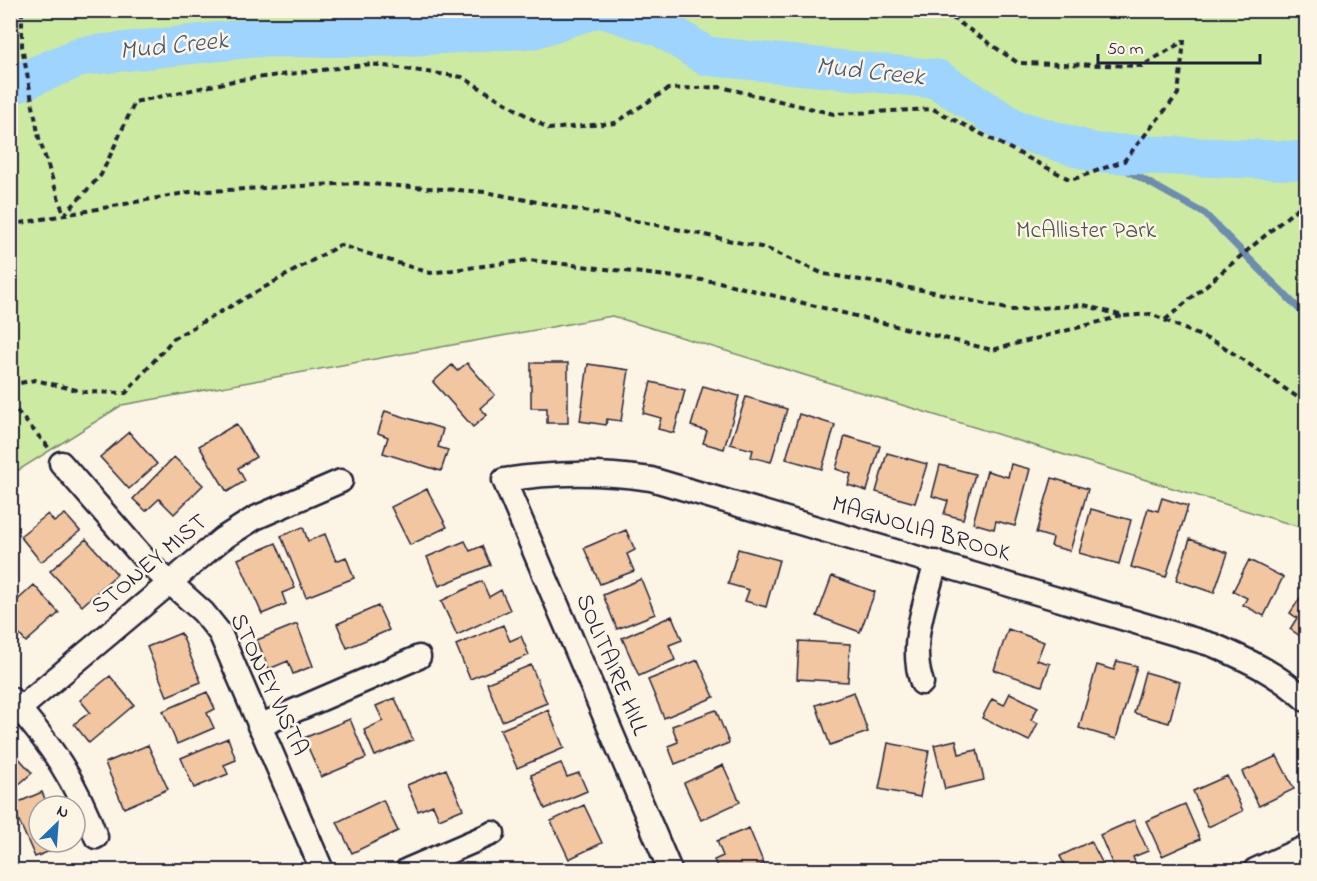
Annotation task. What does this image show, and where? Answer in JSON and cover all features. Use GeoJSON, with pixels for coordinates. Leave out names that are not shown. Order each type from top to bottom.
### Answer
{"type":"FeatureCollection","features":[{"type":"Feature","properties":{"kind":"street","name":"STONEY VISTA"},"geometry":{"type":"LineString","coordinates":[[61,463],[148,563],[203,612],[220,633],[322,870]]}},
{"type":"Feature","properties":{"kind":"street","name":"MAGNOLIA BROOK"},"geometry":{"type":"LineString","coordinates":[[504,480],[570,472],[607,473],[651,479],[1213,645],[1259,665],[1286,682],[1306,700]]}},
{"type":"Feature","properties":{"kind":"street","name":"STONEY MIST"},"geometry":{"type":"LineString","coordinates":[[14,708],[222,539],[255,518],[341,480]]}},
{"type":"Feature","properties":{"kind":"street","name":"SOLITAIRE HILL"},"geometry":{"type":"LineString","coordinates":[[504,480],[670,870]]}},
{"type":"Feature","properties":{"kind":"street"},"geometry":{"type":"LineString","coordinates":[[922,683],[917,669],[916,639],[936,562]]}},
{"type":"Feature","properties":{"kind":"street"},"geometry":{"type":"LineString","coordinates":[[259,726],[419,657]]}},
{"type":"Feature","properties":{"kind":"street"},"geometry":{"type":"LineString","coordinates":[[14,708],[58,756],[74,783],[96,837]]}},
{"type":"Feature","properties":{"kind":"street"},"geometry":{"type":"LineString","coordinates":[[407,870],[493,833]]}},
{"type":"Feature","properties":{"kind":"street"},"geometry":{"type":"LineString","coordinates":[[1255,870],[1306,847]]}},
{"type":"Feature","properties":{"kind":"path"},"geometry":{"type":"LineString","coordinates":[[22,10],[22,47],[39,138],[64,215]]}},
{"type":"Feature","properties":{"kind":"path"},"geometry":{"type":"LineString","coordinates":[[64,215],[101,175],[135,102],[238,80],[371,64],[462,77],[549,129],[615,123],[668,88],[721,87],[834,114],[933,109],[1071,180],[1124,161],[1178,93],[1184,41],[1142,66],[1018,63],[941,10]]}},
{"type":"Feature","properties":{"kind":"path"},"geometry":{"type":"LineString","coordinates":[[10,225],[190,192],[344,183],[485,192],[765,248],[824,274],[934,292],[1011,310],[1084,305],[1123,316]]}},
{"type":"Feature","properties":{"kind":"path"},"geometry":{"type":"LineString","coordinates":[[1165,320],[1306,201]]}},
{"type":"Feature","properties":{"kind":"path"},"geometry":{"type":"LineString","coordinates":[[10,386],[35,380],[85,392],[126,393],[174,338],[339,245],[430,273],[529,260],[719,282],[992,350],[1123,316],[1152,314],[1221,345],[1306,403]]}},
{"type":"Feature","properties":{"kind":"path"},"geometry":{"type":"LineString","coordinates":[[10,403],[61,463]]}},
{"type":"Feature","properties":{"kind":"green space","name":"McAllister Park"},"geometry":{"type":"Polygon","coordinates":[[[11,10],[1306,11],[1306,529],[612,316],[122,405],[11,475],[11,10]]]}},
{"type":"Feature","properties":{"kind":"building"},"geometry":{"type":"Polygon","coordinates":[[[467,363],[495,395],[480,408],[487,415],[473,427],[433,382],[452,365],[457,371],[467,363]]]}},
{"type":"Feature","properties":{"kind":"building"},"geometry":{"type":"Polygon","coordinates":[[[531,363],[568,363],[568,423],[547,423],[547,408],[531,408],[531,363]]]}},
{"type":"Feature","properties":{"kind":"building"},"geometry":{"type":"Polygon","coordinates":[[[588,364],[629,370],[621,421],[607,419],[606,425],[580,421],[588,364]]]}},
{"type":"Feature","properties":{"kind":"building"},"geometry":{"type":"Polygon","coordinates":[[[651,382],[685,390],[674,433],[658,429],[661,418],[643,413],[651,382]]]}},
{"type":"Feature","properties":{"kind":"building"},"geometry":{"type":"Polygon","coordinates":[[[703,386],[739,396],[724,449],[703,443],[707,431],[691,426],[703,386]]]}},
{"type":"Feature","properties":{"kind":"building"},"geometry":{"type":"Polygon","coordinates":[[[746,397],[787,409],[771,462],[751,457],[753,450],[730,444],[746,397]]]}},
{"type":"Feature","properties":{"kind":"building"},"geometry":{"type":"Polygon","coordinates":[[[385,411],[443,429],[438,447],[448,450],[441,471],[383,453],[388,437],[378,433],[385,411]]]}},
{"type":"Feature","properties":{"kind":"building"},"geometry":{"type":"Polygon","coordinates":[[[799,414],[835,425],[822,469],[786,459],[799,414]]]}},
{"type":"Feature","properties":{"kind":"building"},"geometry":{"type":"Polygon","coordinates":[[[236,424],[256,457],[238,468],[245,481],[227,492],[199,446],[236,424]]]}},
{"type":"Feature","properties":{"kind":"building"},"geometry":{"type":"Polygon","coordinates":[[[129,432],[157,464],[129,489],[100,457],[129,432]]]}},
{"type":"Feature","properties":{"kind":"building"},"geometry":{"type":"Polygon","coordinates":[[[845,436],[880,446],[867,491],[848,485],[851,474],[836,469],[845,436]]]}},
{"type":"Feature","properties":{"kind":"building"},"geometry":{"type":"Polygon","coordinates":[[[887,453],[927,464],[915,503],[876,492],[887,453]]]}},
{"type":"Feature","properties":{"kind":"building"},"geometry":{"type":"Polygon","coordinates":[[[174,457],[203,485],[174,514],[159,499],[146,511],[133,499],[174,457]]]}},
{"type":"Feature","properties":{"kind":"building"},"geometry":{"type":"Polygon","coordinates":[[[1011,464],[1030,469],[1015,526],[996,521],[994,529],[973,523],[987,471],[1008,477],[1011,464]]]}},
{"type":"Feature","properties":{"kind":"building"},"geometry":{"type":"Polygon","coordinates":[[[940,465],[975,474],[963,519],[944,514],[948,501],[932,496],[940,465]]]}},
{"type":"Feature","properties":{"kind":"building"},"geometry":{"type":"Polygon","coordinates":[[[1052,478],[1088,489],[1070,551],[1051,546],[1053,538],[1036,533],[1052,478]]]}},
{"type":"Feature","properties":{"kind":"building"},"geometry":{"type":"Polygon","coordinates":[[[427,489],[447,527],[410,545],[391,507],[427,489]]]}},
{"type":"Feature","properties":{"kind":"building"},"geometry":{"type":"Polygon","coordinates":[[[1162,498],[1188,506],[1166,577],[1131,567],[1148,508],[1158,511],[1162,498]]]}},
{"type":"Feature","properties":{"kind":"building"},"geometry":{"type":"Polygon","coordinates":[[[1091,509],[1131,520],[1119,564],[1079,553],[1091,509]]]}},
{"type":"Feature","properties":{"kind":"building"},"geometry":{"type":"Polygon","coordinates":[[[48,514],[54,522],[65,514],[80,531],[41,562],[20,536],[48,514]]]}},
{"type":"Feature","properties":{"kind":"building"},"geometry":{"type":"Polygon","coordinates":[[[303,527],[308,541],[325,534],[336,561],[346,557],[354,578],[306,597],[281,536],[303,527]]]}},
{"type":"Feature","properties":{"kind":"building"},"geometry":{"type":"Polygon","coordinates":[[[626,530],[635,550],[627,554],[634,571],[600,584],[584,548],[626,530]]]}},
{"type":"Feature","properties":{"kind":"building"},"geometry":{"type":"Polygon","coordinates":[[[86,539],[117,574],[82,606],[50,571],[86,539]]]}},
{"type":"Feature","properties":{"kind":"building"},"geometry":{"type":"Polygon","coordinates":[[[1190,539],[1228,553],[1214,593],[1176,580],[1190,539]]]}},
{"type":"Feature","properties":{"kind":"building"},"geometry":{"type":"Polygon","coordinates":[[[465,541],[470,551],[482,546],[490,565],[439,586],[427,557],[465,541]]]}},
{"type":"Feature","properties":{"kind":"building"},"geometry":{"type":"Polygon","coordinates":[[[276,543],[295,588],[282,593],[286,604],[262,614],[238,559],[276,543]]]}},
{"type":"Feature","properties":{"kind":"building"},"geometry":{"type":"Polygon","coordinates":[[[738,549],[779,560],[766,607],[745,601],[749,590],[728,584],[738,549]]]}},
{"type":"Feature","properties":{"kind":"building"},"geometry":{"type":"Polygon","coordinates":[[[1249,560],[1283,577],[1264,616],[1243,605],[1247,598],[1233,591],[1249,560]]]}},
{"type":"Feature","properties":{"kind":"building"},"geometry":{"type":"Polygon","coordinates":[[[832,576],[875,592],[860,632],[817,616],[832,576]]]}},
{"type":"Feature","properties":{"kind":"building"},"geometry":{"type":"Polygon","coordinates":[[[641,579],[655,614],[617,629],[603,595],[641,579]]]}},
{"type":"Feature","properties":{"kind":"building"},"geometry":{"type":"Polygon","coordinates":[[[482,581],[489,597],[501,590],[510,610],[457,635],[441,601],[482,581]]]}},
{"type":"Feature","properties":{"kind":"building"},"geometry":{"type":"Polygon","coordinates":[[[34,585],[59,613],[26,642],[15,630],[10,634],[10,607],[34,585]]]}},
{"type":"Feature","properties":{"kind":"building"},"geometry":{"type":"Polygon","coordinates":[[[1306,589],[1306,640],[1290,629],[1297,618],[1290,613],[1306,589]]]}},
{"type":"Feature","properties":{"kind":"building"},"geometry":{"type":"Polygon","coordinates":[[[378,606],[389,630],[347,648],[337,624],[378,606]]]}},
{"type":"Feature","properties":{"kind":"building"},"geometry":{"type":"Polygon","coordinates":[[[672,616],[682,640],[669,645],[675,660],[639,676],[622,638],[672,616]]]}},
{"type":"Feature","properties":{"kind":"building"},"geometry":{"type":"Polygon","coordinates":[[[297,624],[313,666],[293,674],[288,661],[269,669],[257,640],[297,624]]]}},
{"type":"Feature","properties":{"kind":"building"},"geometry":{"type":"Polygon","coordinates":[[[503,625],[510,641],[521,636],[529,655],[470,679],[456,645],[503,625]]]}},
{"type":"Feature","properties":{"kind":"building"},"geometry":{"type":"Polygon","coordinates":[[[1008,629],[1044,642],[1037,660],[1050,664],[1042,686],[994,670],[1008,629]]]}},
{"type":"Feature","properties":{"kind":"building"},"geometry":{"type":"Polygon","coordinates":[[[181,633],[201,682],[167,696],[147,647],[181,633]]]}},
{"type":"Feature","properties":{"kind":"building"},"geometry":{"type":"Polygon","coordinates":[[[799,641],[850,644],[848,682],[797,679],[799,641]]]}},
{"type":"Feature","properties":{"kind":"building"},"geometry":{"type":"Polygon","coordinates":[[[698,660],[714,697],[664,718],[648,680],[698,660]]]}},
{"type":"Feature","properties":{"kind":"building"},"geometry":{"type":"Polygon","coordinates":[[[1117,661],[1137,666],[1116,739],[1079,728],[1097,665],[1114,670],[1117,661]]]}},
{"type":"Feature","properties":{"kind":"building"},"geometry":{"type":"Polygon","coordinates":[[[531,665],[547,703],[502,721],[487,683],[531,665]]]}},
{"type":"Feature","properties":{"kind":"building"},"geometry":{"type":"Polygon","coordinates":[[[1145,672],[1180,682],[1169,723],[1134,713],[1145,672]]]}},
{"type":"Feature","properties":{"kind":"building"},"geometry":{"type":"Polygon","coordinates":[[[110,676],[134,705],[89,743],[74,724],[90,712],[80,700],[110,676]]]}},
{"type":"Feature","properties":{"kind":"building"},"geometry":{"type":"Polygon","coordinates":[[[207,692],[215,709],[207,713],[214,728],[177,744],[163,711],[207,692]]]}},
{"type":"Feature","properties":{"kind":"building"},"geometry":{"type":"Polygon","coordinates":[[[854,692],[868,732],[830,745],[816,705],[854,692]]]}},
{"type":"Feature","properties":{"kind":"building"},"geometry":{"type":"Polygon","coordinates":[[[1010,693],[1038,707],[1031,720],[1038,723],[1029,741],[982,718],[992,699],[1004,705],[1010,693]]]}},
{"type":"Feature","properties":{"kind":"building"},"geometry":{"type":"Polygon","coordinates":[[[395,698],[413,740],[375,756],[364,730],[383,721],[376,706],[395,698]]]}},
{"type":"Feature","properties":{"kind":"building"},"geometry":{"type":"Polygon","coordinates":[[[548,710],[564,748],[517,768],[500,730],[548,710]]]}},
{"type":"Feature","properties":{"kind":"building"},"geometry":{"type":"Polygon","coordinates":[[[716,710],[729,743],[675,764],[668,746],[678,742],[672,726],[716,710]]]}},
{"type":"Feature","properties":{"kind":"building"},"geometry":{"type":"Polygon","coordinates":[[[350,719],[366,758],[321,777],[304,738],[350,719]]]}},
{"type":"Feature","properties":{"kind":"building"},"geometry":{"type":"Polygon","coordinates":[[[228,738],[236,760],[224,765],[228,774],[194,788],[181,758],[228,738]]]}},
{"type":"Feature","properties":{"kind":"building"},"geometry":{"type":"Polygon","coordinates":[[[956,740],[959,754],[977,750],[984,780],[945,789],[934,745],[956,740]]]}},
{"type":"Feature","properties":{"kind":"building"},"geometry":{"type":"Polygon","coordinates":[[[888,743],[929,751],[920,797],[879,789],[888,743]]]}},
{"type":"Feature","properties":{"kind":"building"},"geometry":{"type":"Polygon","coordinates":[[[148,745],[168,789],[124,808],[105,763],[148,745]]]}},
{"type":"Feature","properties":{"kind":"building"},"geometry":{"type":"Polygon","coordinates":[[[17,756],[32,773],[10,792],[10,762],[17,756]]]}},
{"type":"Feature","properties":{"kind":"building"},"geometry":{"type":"Polygon","coordinates":[[[1277,756],[1294,789],[1259,806],[1242,772],[1277,756]]]}},
{"type":"Feature","properties":{"kind":"building"},"geometry":{"type":"Polygon","coordinates":[[[561,763],[567,777],[579,773],[587,791],[545,809],[531,775],[561,763]]]}},
{"type":"Feature","properties":{"kind":"building"},"geometry":{"type":"Polygon","coordinates":[[[723,765],[740,802],[701,820],[684,783],[723,765]]]}},
{"type":"Feature","properties":{"kind":"building"},"geometry":{"type":"Polygon","coordinates":[[[446,769],[463,809],[439,819],[433,805],[418,811],[407,785],[446,769]]]}},
{"type":"Feature","properties":{"kind":"building"},"geometry":{"type":"Polygon","coordinates":[[[1227,776],[1243,811],[1208,827],[1193,791],[1227,776]]]}},
{"type":"Feature","properties":{"kind":"building"},"geometry":{"type":"Polygon","coordinates":[[[27,798],[27,839],[12,805],[27,798]]]}},
{"type":"Feature","properties":{"kind":"building"},"geometry":{"type":"Polygon","coordinates":[[[383,800],[398,831],[352,853],[337,822],[383,800]]]}},
{"type":"Feature","properties":{"kind":"building"},"geometry":{"type":"Polygon","coordinates":[[[1185,804],[1200,839],[1162,856],[1146,821],[1185,804]]]}},
{"type":"Feature","properties":{"kind":"building"},"geometry":{"type":"Polygon","coordinates":[[[584,805],[602,843],[569,859],[551,821],[584,805]]]}},
{"type":"Feature","properties":{"kind":"building"},"geometry":{"type":"Polygon","coordinates":[[[1134,820],[1148,851],[1133,857],[1138,869],[1115,870],[1100,835],[1134,820]]]}},
{"type":"Feature","properties":{"kind":"building"},"geometry":{"type":"Polygon","coordinates":[[[749,828],[764,864],[747,870],[719,870],[714,860],[723,856],[717,841],[749,828]]]}},
{"type":"Feature","properties":{"kind":"building"},"geometry":{"type":"Polygon","coordinates":[[[1091,841],[1106,870],[1067,870],[1060,856],[1091,841]]]}},
{"type":"Feature","properties":{"kind":"waterway","name":"Mud Creek"},"geometry":{"type":"LineString","coordinates":[[10,86],[83,56],[253,38],[398,37],[534,29],[592,10]]}},
{"type":"Feature","properties":{"kind":"waterway","name":"Mud Creek"},"geometry":{"type":"LineString","coordinates":[[607,10],[662,28],[706,56],[937,79],[1015,129],[1096,153],[1306,161]]}},
{"type":"Feature","properties":{"kind":"waterway"},"geometry":{"type":"LineString","coordinates":[[1096,153],[1205,214],[1306,316]]}}]}
